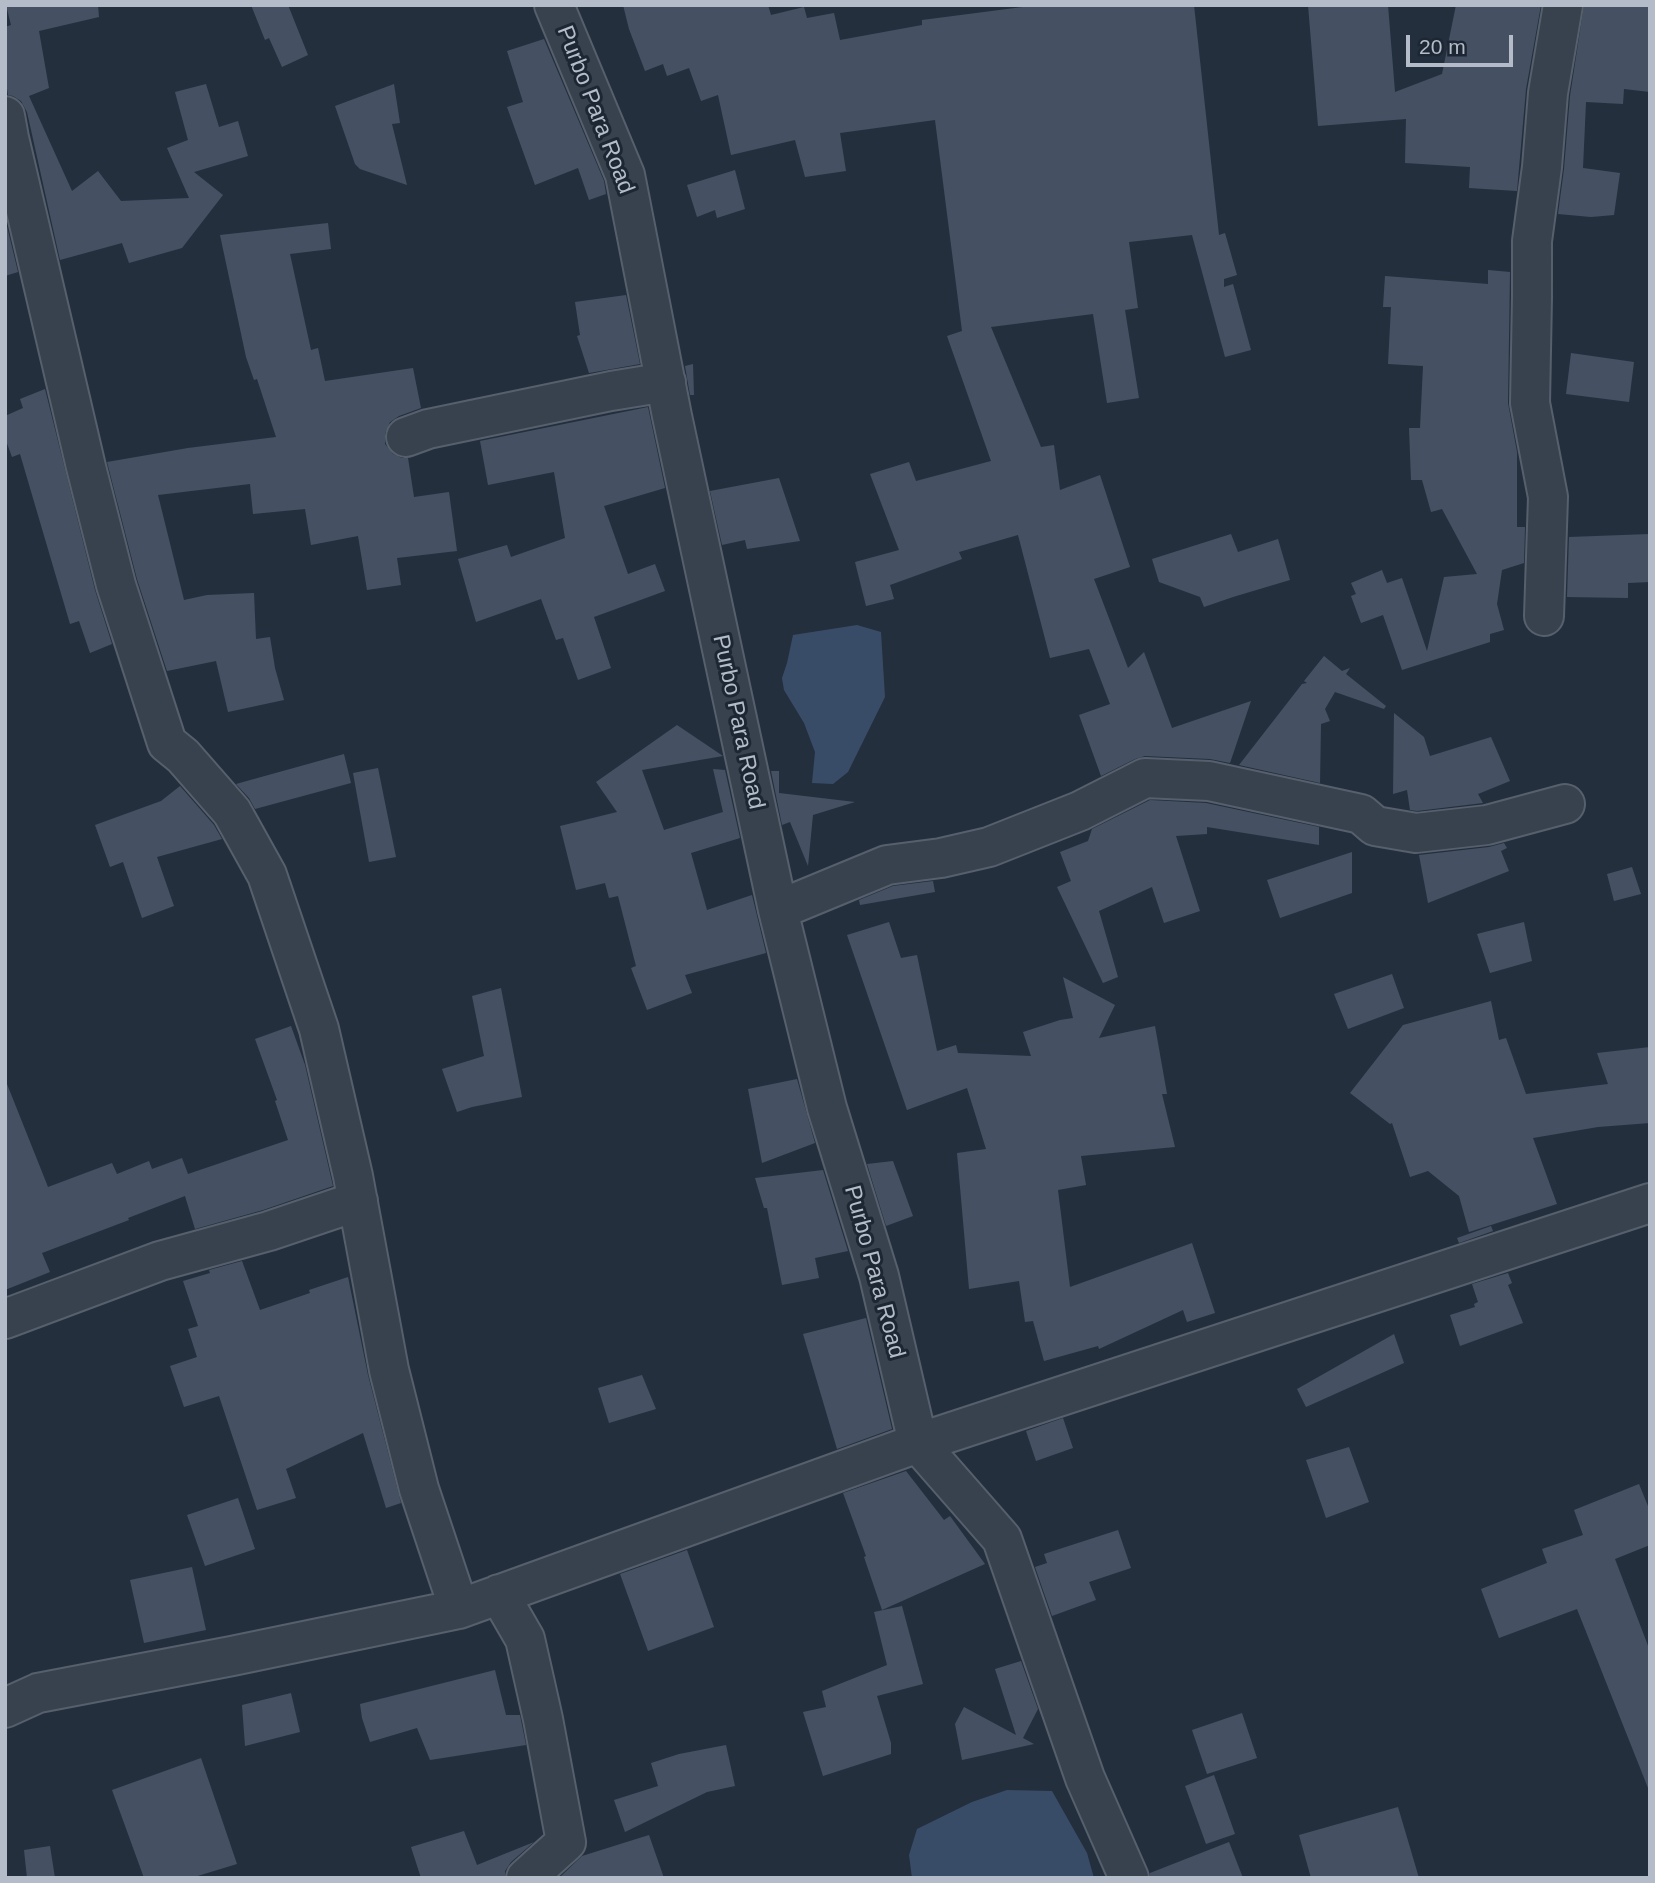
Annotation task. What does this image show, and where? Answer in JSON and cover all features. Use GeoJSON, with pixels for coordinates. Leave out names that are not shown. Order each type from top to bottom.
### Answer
{"type":"FeatureCollection","features":[{"type":"Feature","properties":{"kind":"street","name":"Purbo Para Road"},"geometry":{"type":"LineString","coordinates":[[554,5],[625,175],[778,910],[827,1108],[879,1276],[918,1443]]}},
{"type":"Feature","properties":{"kind":"street"},"geometry":{"type":"LineString","coordinates":[[1544,616],[1548,497],[1530,403],[1531,241],[1542,167],[1548,93],[1563,5]]}},
{"type":"Feature","properties":{"kind":"street"},"geometry":{"type":"LineString","coordinates":[[5,116],[116,585],[167,743],[183,756],[232,812],[267,875],[319,1029],[358,1201],[388,1370],[419,1489],[459,1609]]}},
{"type":"Feature","properties":{"kind":"street"},"geometry":{"type":"LineString","coordinates":[[406,437],[428,429],[666,382]]}},
{"type":"Feature","properties":{"kind":"street"},"geometry":{"type":"LineString","coordinates":[[778,910],[887,865],[941,858],[989,847],[1080,811],[1145,778],[1209,781],[1361,814],[1375,827],[1416,833],[1487,825],[1565,804]]}},
{"type":"Feature","properties":{"kind":"street"},"geometry":{"type":"LineString","coordinates":[[5,1319],[160,1261],[269,1231],[358,1201]]}},
{"type":"Feature","properties":{"kind":"street"},"geometry":{"type":"LineString","coordinates":[[5,1707],[38,1693],[459,1609],[918,1443],[1650,1203]]}},
{"type":"Feature","properties":{"kind":"street"},"geometry":{"type":"LineString","coordinates":[[918,1443],[1002,1539],[1085,1778],[1129,1878]]}},
{"type":"Feature","properties":{"kind":"street"},"geometry":{"type":"LineString","coordinates":[[499,1594],[525,1639],[566,1842],[526,1878]]}},
{"type":"Feature","properties":{"kind":"water"},"geometry":{"type":"Polygon","coordinates":[[[857,625],[881,632],[885,697],[848,772],[833,784],[812,783],[815,752],[804,723],[784,690],[782,678],[793,635],[857,625]]]}},
{"type":"Feature","properties":{"kind":"water"},"geometry":{"type":"Polygon","coordinates":[[[1007,1790],[1052,1791],[1087,1853],[1094,1878],[912,1878],[909,1855],[917,1829],[972,1802],[1007,1790]]]}},
{"type":"Feature","properties":{"kind":"building"},"geometry":{"type":"Polygon","coordinates":[[[6,5],[98,5],[99,17],[39,31],[49,88],[29,96],[72,191],[98,171],[121,201],[189,198],[167,148],[188,140],[175,92],[206,84],[219,127],[238,121],[248,156],[194,172],[223,195],[182,248],[129,263],[122,243],[60,260],[27,112],[21,101],[8,95],[5,76],[5,27],[11,25],[6,5]]]}},
{"type":"Feature","properties":{"kind":"building"},"geometry":{"type":"Polygon","coordinates":[[[251,5],[288,5],[308,55],[282,67],[269,38],[265,40],[251,5]]]}},
{"type":"Feature","properties":{"kind":"building"},"geometry":{"type":"Polygon","coordinates":[[[623,5],[768,5],[771,15],[804,7],[807,18],[834,13],[840,40],[922,25],[922,20],[1038,5],[1194,5],[1219,235],[1225,233],[1237,275],[1224,279],[1224,287],[1233,284],[1251,350],[1225,357],[1192,235],[1129,242],[1138,308],[1125,310],[1139,398],[1107,403],[1093,314],[991,327],[1041,447],[1054,445],[1060,490],[1100,475],[1130,567],[1094,579],[1128,668],[1144,652],[1172,728],[1251,701],[1230,763],[1210,759],[1145,756],[1101,776],[1079,715],[1110,704],[1089,649],[1050,658],[1018,535],[959,552],[962,559],[890,585],[894,599],[866,606],[855,562],[899,550],[870,474],[909,462],[916,481],[991,461],[947,336],[962,331],[935,120],[840,133],[846,171],[805,177],[795,140],[731,155],[718,95],[701,101],[689,68],[667,76],[663,64],[645,71],[623,5]]]}},
{"type":"Feature","properties":{"kind":"building"},"geometry":{"type":"Polygon","coordinates":[[[1308,5],[1388,5],[1395,92],[1442,74],[1456,5],[1541,5],[1526,89],[1517,191],[1469,188],[1470,167],[1405,163],[1406,119],[1318,126],[1308,5]]]}},
{"type":"Feature","properties":{"kind":"building"},"geometry":{"type":"Polygon","coordinates":[[[1584,5],[1650,5],[1650,92],[1624,89],[1623,104],[1586,102],[1583,168],[1620,173],[1614,215],[1591,217],[1558,214],[1570,96],[1584,5]]]}},
{"type":"Feature","properties":{"kind":"building"},"geometry":{"type":"Polygon","coordinates":[[[544,39],[604,181],[606,194],[589,200],[578,168],[535,185],[507,107],[523,102],[507,51],[544,39]]]}},
{"type":"Feature","properties":{"kind":"building"},"geometry":{"type":"Polygon","coordinates":[[[394,84],[400,123],[392,124],[407,185],[360,169],[355,164],[335,106],[394,84]]]}},
{"type":"Feature","properties":{"kind":"building"},"geometry":{"type":"Polygon","coordinates":[[[735,170],[745,209],[717,218],[715,210],[697,217],[687,185],[735,170]]]}},
{"type":"Feature","properties":{"kind":"building"},"geometry":{"type":"Polygon","coordinates":[[[5,218],[18,272],[5,276],[5,218]]]}},
{"type":"Feature","properties":{"kind":"building"},"geometry":{"type":"Polygon","coordinates":[[[328,223],[331,249],[290,254],[311,350],[318,348],[325,381],[413,368],[421,408],[390,422],[385,433],[385,444],[393,454],[408,458],[414,497],[449,492],[457,551],[397,558],[401,585],[367,590],[358,536],[311,545],[305,509],[253,514],[250,484],[158,495],[184,600],[207,595],[254,593],[256,639],[270,637],[284,700],[228,712],[216,661],[167,671],[137,579],[107,462],[276,437],[257,379],[254,380],[246,357],[220,235],[328,223]]]}},
{"type":"Feature","properties":{"kind":"building"},"geometry":{"type":"Polygon","coordinates":[[[1488,270],[1510,272],[1508,403],[1517,452],[1517,527],[1525,527],[1524,563],[1502,570],[1497,604],[1504,630],[1490,634],[1490,642],[1402,670],[1383,615],[1361,623],[1351,596],[1356,594],[1351,583],[1382,570],[1387,583],[1402,578],[1427,651],[1444,577],[1477,574],[1442,509],[1431,512],[1422,480],[1411,480],[1409,428],[1420,428],[1423,366],[1388,364],[1391,307],[1383,307],[1385,276],[1488,284],[1488,270]]]}},
{"type":"Feature","properties":{"kind":"building"},"geometry":{"type":"Polygon","coordinates":[[[626,295],[640,364],[589,373],[577,336],[580,335],[575,302],[626,295]]]}},
{"type":"Feature","properties":{"kind":"building"},"geometry":{"type":"Polygon","coordinates":[[[1571,353],[1634,362],[1629,402],[1566,394],[1571,353]]]}},
{"type":"Feature","properties":{"kind":"building"},"geometry":{"type":"Polygon","coordinates":[[[693,364],[694,395],[690,395],[685,366],[693,364]]]}},
{"type":"Feature","properties":{"kind":"building"},"geometry":{"type":"Polygon","coordinates":[[[45,389],[95,590],[112,644],[90,653],[79,621],[70,624],[20,454],[12,457],[5,438],[5,416],[23,408],[20,399],[45,389]]]}},
{"type":"Feature","properties":{"kind":"building"},"geometry":{"type":"Polygon","coordinates":[[[648,407],[665,488],[604,506],[628,574],[655,564],[665,591],[594,617],[611,668],[578,680],[563,638],[556,640],[541,599],[476,622],[458,559],[507,545],[511,557],[565,538],[554,472],[488,485],[480,441],[648,407]]]}},
{"type":"Feature","properties":{"kind":"building"},"geometry":{"type":"Polygon","coordinates":[[[779,478],[800,541],[747,549],[745,540],[722,545],[710,491],[779,478]]]}},
{"type":"Feature","properties":{"kind":"building"},"geometry":{"type":"Polygon","coordinates":[[[1231,534],[1238,552],[1278,539],[1290,580],[1204,607],[1200,597],[1159,582],[1152,559],[1231,534]]]}},
{"type":"Feature","properties":{"kind":"building"},"geometry":{"type":"Polygon","coordinates":[[[1650,534],[1650,582],[1628,583],[1628,598],[1567,597],[1569,537],[1650,534]]]}},
{"type":"Feature","properties":{"kind":"building"},"geometry":{"type":"Polygon","coordinates":[[[1324,656],[1342,671],[1350,668],[1346,674],[1386,706],[1384,709],[1335,692],[1325,709],[1330,721],[1321,724],[1320,783],[1239,765],[1302,684],[1307,683],[1304,681],[1324,656]]]}},
{"type":"Feature","properties":{"kind":"building"},"geometry":{"type":"Polygon","coordinates":[[[1394,713],[1424,737],[1430,756],[1491,737],[1510,781],[1478,794],[1483,803],[1410,810],[1407,790],[1393,794],[1394,713]]]}},
{"type":"Feature","properties":{"kind":"building"},"geometry":{"type":"Polygon","coordinates":[[[677,725],[723,756],[642,770],[664,830],[723,812],[713,769],[725,770],[740,838],[691,853],[707,910],[752,895],[766,953],[685,975],[692,993],[647,1010],[631,968],[636,966],[618,896],[609,898],[605,883],[576,890],[560,826],[617,812],[596,782],[677,725]]]}},
{"type":"Feature","properties":{"kind":"building"},"geometry":{"type":"Polygon","coordinates":[[[344,754],[351,783],[255,809],[236,784],[344,754]]]}},
{"type":"Feature","properties":{"kind":"building"},"geometry":{"type":"Polygon","coordinates":[[[378,768],[396,857],[369,862],[353,773],[378,768]]]}},
{"type":"Feature","properties":{"kind":"building"},"geometry":{"type":"Polygon","coordinates":[[[771,771],[779,771],[779,793],[855,802],[813,815],[808,866],[790,822],[782,825],[771,771]]]}},
{"type":"Feature","properties":{"kind":"building"},"geometry":{"type":"Polygon","coordinates":[[[180,786],[214,825],[222,839],[157,857],[174,906],[142,918],[123,862],[110,867],[95,825],[161,801],[180,786]]]}},
{"type":"Feature","properties":{"kind":"building"},"geometry":{"type":"Polygon","coordinates":[[[1150,800],[1206,803],[1319,827],[1319,845],[1207,827],[1207,834],[1176,836],[1200,911],[1164,923],[1152,887],[1099,911],[1118,977],[1103,983],[1057,887],[1071,881],[1060,852],[1088,841],[1092,829],[1150,800]]]}},
{"type":"Feature","properties":{"kind":"building"},"geometry":{"type":"Polygon","coordinates":[[[1504,843],[1507,848],[1501,851],[1509,871],[1428,903],[1419,855],[1504,843]]]}},
{"type":"Feature","properties":{"kind":"building"},"geometry":{"type":"Polygon","coordinates":[[[1352,852],[1352,893],[1280,918],[1267,880],[1352,852]]]}},
{"type":"Feature","properties":{"kind":"building"},"geometry":{"type":"Polygon","coordinates":[[[1632,867],[1641,894],[1614,901],[1607,874],[1632,867]]]}},
{"type":"Feature","properties":{"kind":"building"},"geometry":{"type":"Polygon","coordinates":[[[933,881],[935,892],[860,905],[859,900],[893,886],[933,881]]]}},
{"type":"Feature","properties":{"kind":"building"},"geometry":{"type":"Polygon","coordinates":[[[889,922],[901,958],[917,955],[937,1051],[956,1045],[958,1053],[1031,1056],[1023,1032],[1073,1018],[1063,977],[1115,1005],[1099,1038],[1155,1026],[1167,1094],[1162,1094],[1175,1147],[1081,1156],[1086,1185],[1058,1190],[1070,1287],[1192,1243],[1215,1313],[1187,1322],[1183,1310],[1099,1349],[1098,1346],[1044,1361],[1033,1321],[1025,1322],[1019,1281],[969,1289],[957,1153],[986,1149],[967,1088],[907,1110],[847,935],[889,922]]]}},
{"type":"Feature","properties":{"kind":"building"},"geometry":{"type":"Polygon","coordinates":[[[1524,922],[1532,961],[1490,973],[1477,934],[1524,922]]]}},
{"type":"Feature","properties":{"kind":"building"},"geometry":{"type":"Polygon","coordinates":[[[1392,974],[1404,1008],[1348,1029],[1334,994],[1392,974]]]}},
{"type":"Feature","properties":{"kind":"building"},"geometry":{"type":"Polygon","coordinates":[[[501,988],[522,1097],[457,1112],[442,1069],[484,1056],[472,996],[501,988]]]}},
{"type":"Feature","properties":{"kind":"building"},"geometry":{"type":"Polygon","coordinates":[[[1491,1001],[1499,1040],[1506,1038],[1526,1094],[1608,1084],[1597,1053],[1650,1047],[1650,1123],[1598,1127],[1533,1138],[1557,1204],[1469,1232],[1459,1196],[1428,1171],[1410,1177],[1392,1123],[1350,1093],[1403,1025],[1491,1001]]]}},
{"type":"Feature","properties":{"kind":"building"},"geometry":{"type":"Polygon","coordinates":[[[291,1026],[305,1065],[333,1186],[195,1229],[185,1196],[42,1253],[50,1272],[5,1290],[5,1084],[48,1187],[112,1163],[117,1174],[149,1161],[152,1169],[182,1158],[188,1174],[288,1140],[255,1039],[291,1026]]]}},
{"type":"Feature","properties":{"kind":"building"},"geometry":{"type":"Polygon","coordinates":[[[797,1079],[815,1143],[762,1163],[748,1089],[797,1079]]]}},
{"type":"Feature","properties":{"kind":"building"},"geometry":{"type":"Polygon","coordinates":[[[893,1161],[913,1216],[886,1226],[867,1164],[893,1161]]]}},
{"type":"Feature","properties":{"kind":"building"},"geometry":{"type":"Polygon","coordinates":[[[823,1170],[848,1251],[815,1258],[819,1278],[782,1285],[767,1208],[764,1208],[755,1178],[823,1170]]]}},
{"type":"Feature","properties":{"kind":"building"},"geometry":{"type":"Polygon","coordinates":[[[1491,1226],[1493,1231],[1459,1243],[1457,1238],[1491,1226]]]}},
{"type":"Feature","properties":{"kind":"building"},"geometry":{"type":"Polygon","coordinates":[[[242,1261],[260,1310],[348,1277],[368,1375],[401,1503],[386,1508],[363,1433],[286,1469],[296,1498],[257,1510],[219,1396],[184,1407],[170,1366],[197,1357],[188,1329],[198,1326],[183,1281],[242,1261]]]}},
{"type":"Feature","properties":{"kind":"building"},"geometry":{"type":"Polygon","coordinates":[[[1508,1273],[1512,1283],[1508,1285],[1523,1323],[1460,1346],[1450,1315],[1475,1307],[1474,1304],[1478,1302],[1472,1284],[1508,1273]]]}},
{"type":"Feature","properties":{"kind":"building"},"geometry":{"type":"Polygon","coordinates":[[[866,1318],[892,1429],[837,1449],[803,1334],[866,1318]]]}},
{"type":"Feature","properties":{"kind":"building"},"geometry":{"type":"Polygon","coordinates":[[[1394,1334],[1404,1363],[1306,1407],[1297,1389],[1394,1334]]]}},
{"type":"Feature","properties":{"kind":"building"},"geometry":{"type":"Polygon","coordinates":[[[642,1375],[656,1409],[609,1423],[598,1388],[642,1375]]]}},
{"type":"Feature","properties":{"kind":"building"},"geometry":{"type":"Polygon","coordinates":[[[1063,1418],[1073,1448],[1036,1461],[1026,1431],[1063,1418]]]}},
{"type":"Feature","properties":{"kind":"building"},"geometry":{"type":"Polygon","coordinates":[[[1349,1447],[1369,1502],[1326,1518],[1306,1460],[1349,1447]]]}},
{"type":"Feature","properties":{"kind":"building"},"geometry":{"type":"Polygon","coordinates":[[[906,1471],[944,1520],[950,1516],[985,1564],[882,1610],[843,1493],[906,1471]]]}},
{"type":"Feature","properties":{"kind":"building"},"geometry":{"type":"Polygon","coordinates":[[[1639,1484],[1650,1511],[1650,1545],[1615,1559],[1650,1651],[1650,1788],[1577,1609],[1499,1638],[1481,1589],[1547,1563],[1542,1549],[1583,1535],[1574,1510],[1639,1484]]]}},
{"type":"Feature","properties":{"kind":"building"},"geometry":{"type":"Polygon","coordinates":[[[238,1498],[255,1549],[205,1566],[187,1515],[238,1498]]]}},
{"type":"Feature","properties":{"kind":"building"},"geometry":{"type":"Polygon","coordinates":[[[1118,1530],[1131,1568],[1089,1582],[1096,1600],[1052,1616],[1035,1567],[1047,1563],[1044,1554],[1118,1530]]]}},
{"type":"Feature","properties":{"kind":"building"},"geometry":{"type":"Polygon","coordinates":[[[687,1550],[714,1627],[648,1651],[620,1574],[687,1550]]]}},
{"type":"Feature","properties":{"kind":"building"},"geometry":{"type":"Polygon","coordinates":[[[192,1567],[206,1630],[144,1643],[130,1580],[192,1567]]]}},
{"type":"Feature","properties":{"kind":"building"},"geometry":{"type":"Polygon","coordinates":[[[902,1606],[923,1684],[877,1696],[891,1743],[891,1754],[823,1776],[803,1712],[826,1707],[822,1691],[887,1665],[874,1612],[902,1606]]]}},
{"type":"Feature","properties":{"kind":"building"},"geometry":{"type":"Polygon","coordinates":[[[1021,1661],[1038,1709],[1023,1738],[1034,1744],[962,1760],[955,1724],[964,1707],[1016,1735],[995,1669],[1021,1661]]]}},
{"type":"Feature","properties":{"kind":"building"},"geometry":{"type":"Polygon","coordinates":[[[495,1670],[506,1715],[520,1715],[526,1745],[430,1760],[417,1728],[370,1742],[360,1704],[495,1670]]]}},
{"type":"Feature","properties":{"kind":"building"},"geometry":{"type":"Polygon","coordinates":[[[291,1693],[300,1732],[245,1746],[242,1705],[291,1693]]]}},
{"type":"Feature","properties":{"kind":"building"},"geometry":{"type":"Polygon","coordinates":[[[1242,1713],[1257,1758],[1207,1774],[1192,1730],[1242,1713]]]}},
{"type":"Feature","properties":{"kind":"building"},"geometry":{"type":"Polygon","coordinates":[[[726,1745],[735,1786],[707,1792],[625,1832],[614,1800],[658,1786],[651,1763],[679,1754],[726,1745]]]}},
{"type":"Feature","properties":{"kind":"building"},"geometry":{"type":"Polygon","coordinates":[[[201,1758],[237,1864],[191,1878],[144,1878],[112,1790],[201,1758]]]}},
{"type":"Feature","properties":{"kind":"building"},"geometry":{"type":"Polygon","coordinates":[[[1214,1775],[1235,1834],[1206,1844],[1185,1786],[1214,1775]]]}},
{"type":"Feature","properties":{"kind":"building"},"geometry":{"type":"Polygon","coordinates":[[[1398,1807],[1419,1878],[1311,1878],[1299,1835],[1398,1807]]]}},
{"type":"Feature","properties":{"kind":"building"},"geometry":{"type":"Polygon","coordinates":[[[464,1831],[477,1865],[534,1842],[511,1862],[505,1871],[505,1878],[421,1878],[411,1847],[464,1831]]]}},
{"type":"Feature","properties":{"kind":"building"},"geometry":{"type":"Polygon","coordinates":[[[649,1835],[664,1878],[559,1878],[582,1856],[649,1835]]]}},
{"type":"Feature","properties":{"kind":"building"},"geometry":{"type":"Polygon","coordinates":[[[1229,1842],[1243,1878],[1150,1878],[1150,1873],[1229,1842]]]}},
{"type":"Feature","properties":{"kind":"building"},"geometry":{"type":"Polygon","coordinates":[[[50,1846],[55,1878],[27,1878],[24,1850],[50,1846]]]}}]}
